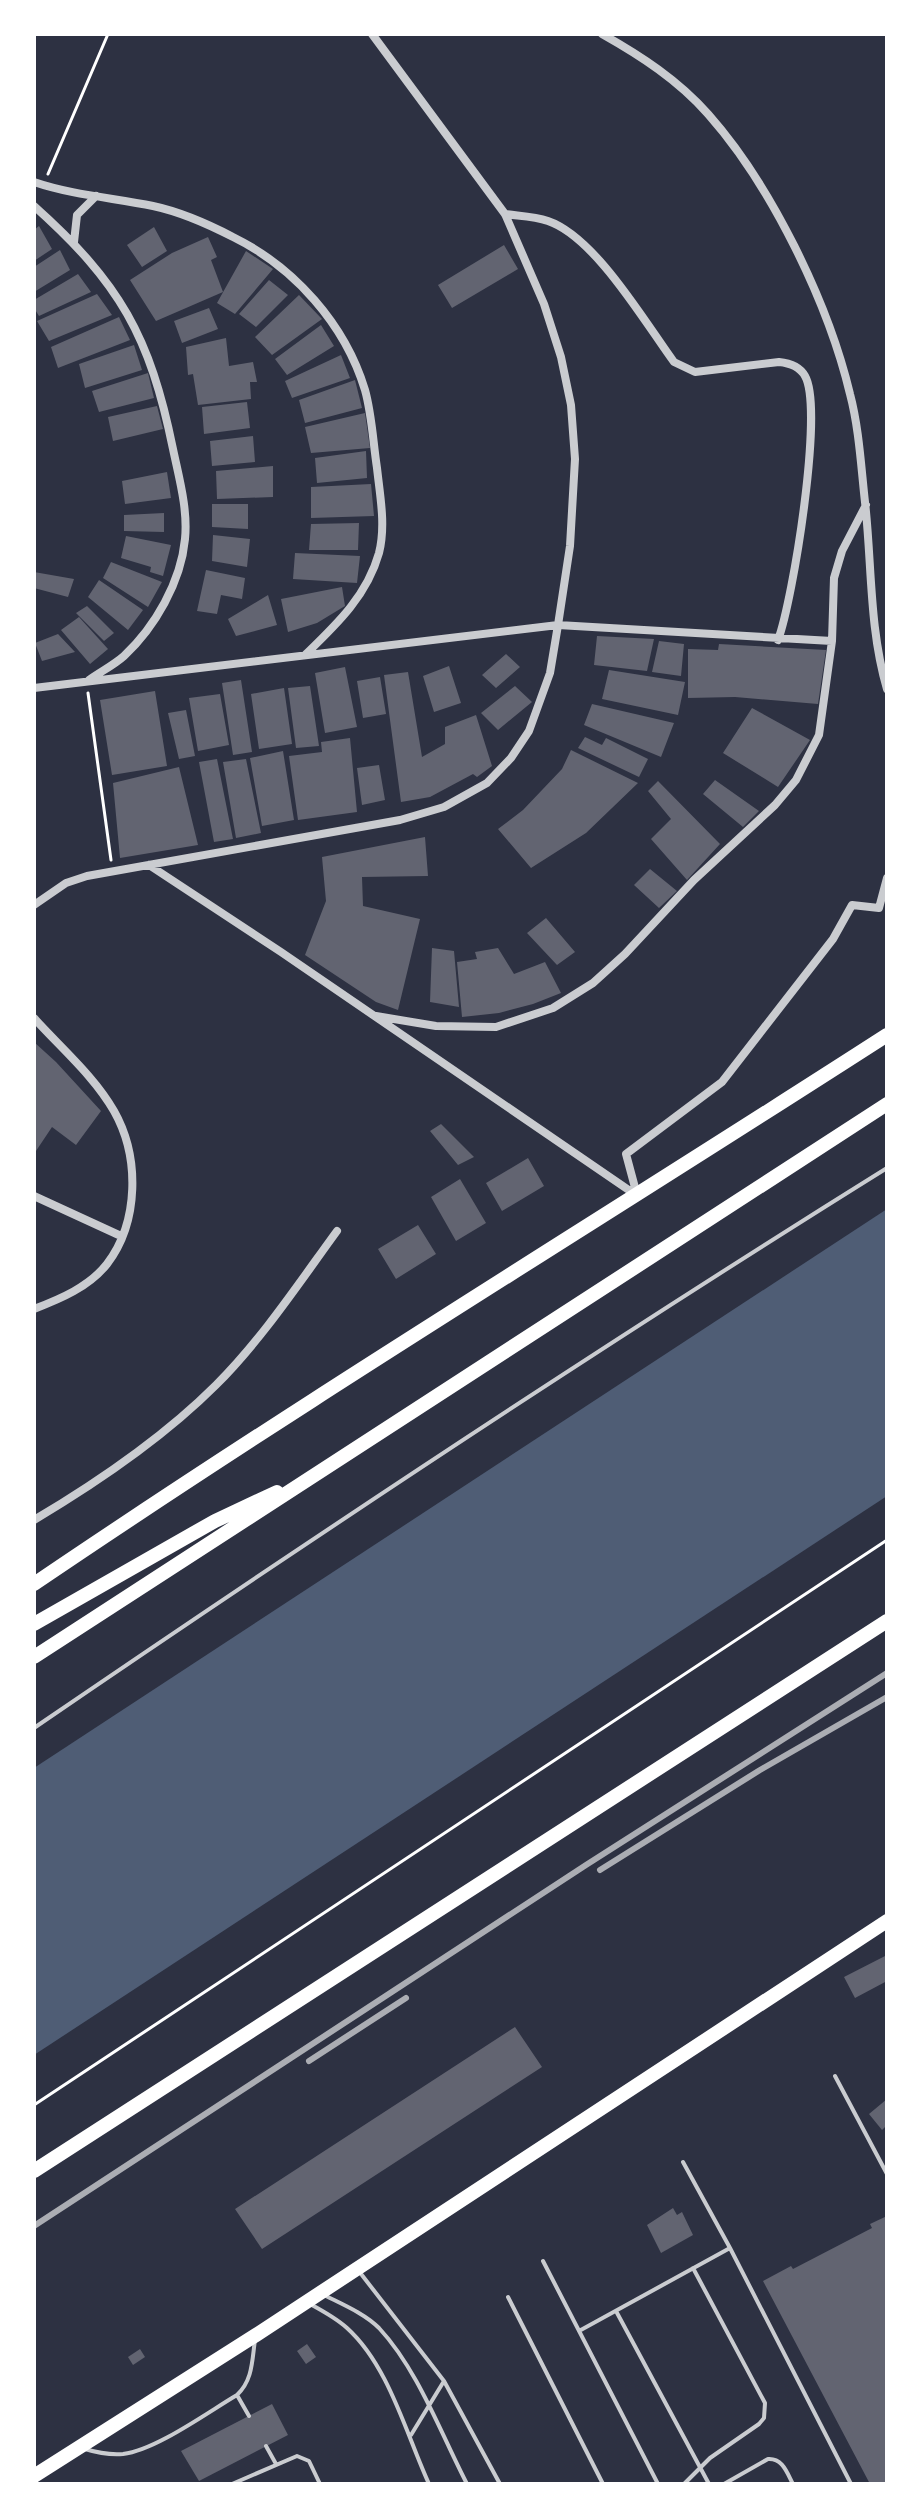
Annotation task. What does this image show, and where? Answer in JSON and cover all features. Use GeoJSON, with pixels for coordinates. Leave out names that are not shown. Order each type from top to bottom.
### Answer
{"type":"FeatureCollection","features":[{"type":"Feature","properties":{"kind":"highway"},"geometry":{"type":"LineString","coordinates":[[34,1584],[465,1302],[887,1035]]}},
{"type":"Feature","properties":{"kind":"highway"},"geometry":{"type":"LineString","coordinates":[[34,1657],[887,1104]]}},
{"type":"Feature","properties":{"kind":"highway"},"geometry":{"type":"LineString","coordinates":[[34,1624],[215,1521],[325,1470]]}},
{"type":"Feature","properties":{"kind":"highway"},"geometry":{"type":"LineString","coordinates":[[34,2171],[887,1621]]}},
{"type":"Feature","properties":{"kind":"highway"},"geometry":{"type":"LineString","coordinates":[[34,2476],[256,2335],[887,1921]]}},
{"type":"Feature","properties":{"kind":"street"},"geometry":{"type":"LineString","coordinates":[[34,905],[66,883],[400,820],[444,807],[487,783],[511,758],[529,731],[550,673],[570,546],[575,459],[571,405],[561,357],[544,304],[524,264],[505,214],[372,34]]}},
{"type":"Feature","properties":{"kind":"street"},"geometry":{"type":"LineString","coordinates":[[602,34],[647,60],[708,114],[740,156],[794,243],[823,312],[851,394],[866,505],[877,647],[887,689]]}},
{"type":"Feature","properties":{"kind":"street"},"geometry":{"type":"LineString","coordinates":[[38,184],[157,207],[236,238],[302,285],[330,318],[355,365],[369,410],[382,512],[379,551],[356,602],[304,657]]}},
{"type":"Feature","properties":{"kind":"street"},"geometry":{"type":"LineString","coordinates":[[74,242],[77,215],[96,196]]}},
{"type":"Feature","properties":{"kind":"street"},"geometry":{"type":"LineString","coordinates":[[34,206],[74,242],[126,310],[151,361],[179,478],[186,537],[179,567],[156,617],[121,658],[86,682]]}},
{"type":"Feature","properties":{"kind":"street"},"geometry":{"type":"LineString","coordinates":[[505,214],[549,221],[576,236],[599,260],[674,362],[689,371],[704,372],[779,362],[792,364],[805,377],[810,389],[811,416],[808,470],[797,561],[778,640]]}},
{"type":"Feature","properties":{"kind":"street"},"geometry":{"type":"LineString","coordinates":[[376,1016],[436,1026],[496,1027],[553,1008],[593,983],[625,954],[694,880],[775,805],[796,780],[819,735],[832,641],[834,578],[842,551],[866,505]]}},
{"type":"Feature","properties":{"kind":"street"},"geometry":{"type":"LineString","coordinates":[[34,688],[558,625],[832,641]]}},
{"type":"Feature","properties":{"kind":"street"},"geometry":{"type":"LineString","coordinates":[[149,865],[637,1195]]}},
{"type":"Feature","properties":{"kind":"street"},"geometry":{"type":"LineString","coordinates":[[637,1195],[626,1154],[722,1082],[833,939],[852,905],[879,908],[887,878]]}},
{"type":"Feature","properties":{"kind":"street"},"geometry":{"type":"LineString","coordinates":[[34,1018],[95,1085],[115,1113],[128,1146],[133,1176],[131,1207],[121,1236],[106,1264],[77,1290],[34,1309]]}},
{"type":"Feature","properties":{"kind":"street"},"geometry":{"type":"LineString","coordinates":[[34,1196],[121,1236]]}},
{"type":"Feature","properties":{"kind":"street"},"geometry":{"type":"LineString","coordinates":[[34,1520],[127,1459],[216,1385],[254,1341],[337,1231]]}},
{"type":"Feature","properties":{"kind":"lane"},"geometry":{"type":"LineString","coordinates":[[34,1728],[560,1376],[887,1168]]}},
{"type":"Feature","properties":{"kind":"lane"},"geometry":{"type":"LineString","coordinates":[[835,2076],[887,2174]]}},
{"type":"Feature","properties":{"kind":"lane"},"geometry":{"type":"LineString","coordinates":[[683,2162],[851,2484]]}},
{"type":"Feature","properties":{"kind":"lane"},"geometry":{"type":"LineString","coordinates":[[579,2331],[730,2248]]}},
{"type":"Feature","properties":{"kind":"lane"},"geometry":{"type":"LineString","coordinates":[[543,2261],[658,2484]]}},
{"type":"Feature","properties":{"kind":"lane"},"geometry":{"type":"LineString","coordinates":[[684,2484],[700,2467],[759,2424],[766,2411],[765,2403],[693,2268]]}},
{"type":"Feature","properties":{"kind":"lane"},"geometry":{"type":"LineString","coordinates":[[357,2269],[444,2381],[500,2484]]}},
{"type":"Feature","properties":{"kind":"lane"},"geometry":{"type":"LineString","coordinates":[[320,2292],[366,2317],[395,2349],[428,2405],[467,2484]]}},
{"type":"Feature","properties":{"kind":"lane"},"geometry":{"type":"LineString","coordinates":[[508,2297],[603,2484]]}},
{"type":"Feature","properties":{"kind":"lane"},"geometry":{"type":"LineString","coordinates":[[306,2301],[335,2318],[355,2336],[373,2359],[411,2435],[429,2484]]}},
{"type":"Feature","properties":{"kind":"lane"},"geometry":{"type":"LineString","coordinates":[[616,2311],[709,2484]]}},
{"type":"Feature","properties":{"kind":"lane"},"geometry":{"type":"LineString","coordinates":[[79,2447],[104,2454],[126,2454],[150,2446],[237,2395],[245,2387],[251,2372],[256,2335]]}},
{"type":"Feature","properties":{"kind":"lane"},"geometry":{"type":"LineString","coordinates":[[411,2435],[444,2381]]}},
{"type":"Feature","properties":{"kind":"lane"},"geometry":{"type":"LineString","coordinates":[[237,2395],[249,2416]]}},
{"type":"Feature","properties":{"kind":"lane"},"geometry":{"type":"LineString","coordinates":[[266,2446],[276,2464]]}},
{"type":"Feature","properties":{"kind":"lane"},"geometry":{"type":"LineString","coordinates":[[232,2484],[297,2456],[309,2461],[320,2484]]}},
{"type":"Feature","properties":{"kind":"lane"},"geometry":{"type":"LineString","coordinates":[[724,2484],[774,2458],[781,2462],[793,2484]]}},
{"type":"Feature","properties":{"kind":"path"},"geometry":{"type":"LineString","coordinates":[[38,184],[108,34]]}},
{"type":"Feature","properties":{"kind":"path"},"geometry":{"type":"LineString","coordinates":[[86,682],[113,872]]}},
{"type":"Feature","properties":{"kind":"path"},"geometry":{"type":"LineString","coordinates":[[34,2105],[887,1540]]}},
{"type":"Feature","properties":{"kind":"water"},"geometry":{"type":"Polygon","coordinates":[[[887,1209],[887,1496],[34,2055],[34,1768],[887,1209]]]}},
{"type":"Feature","properties":{"kind":"building"},"geometry":{"type":"Polygon","coordinates":[[[39,226],[52,249],[34,261],[34,230],[39,226]]]}},
{"type":"Feature","properties":{"kind":"building"},"geometry":{"type":"Polygon","coordinates":[[[154,227],[167,251],[142,267],[127,245],[154,227]]]}},
{"type":"Feature","properties":{"kind":"building"},"geometry":{"type":"Polygon","coordinates":[[[208,237],[217,257],[211,260],[223,292],[156,321],[130,280],[172,253],[208,237]]]}},
{"type":"Feature","properties":{"kind":"building"},"geometry":{"type":"Polygon","coordinates":[[[504,245],[518,269],[452,308],[438,285],[504,245]]]}},
{"type":"Feature","properties":{"kind":"building"},"geometry":{"type":"Polygon","coordinates":[[[60,250],[70,270],[34,292],[34,267],[60,250]]]}},
{"type":"Feature","properties":{"kind":"building"},"geometry":{"type":"Polygon","coordinates":[[[246,251],[273,269],[235,314],[217,303],[246,251]]]}},
{"type":"Feature","properties":{"kind":"building"},"geometry":{"type":"Polygon","coordinates":[[[78,274],[91,292],[39,316],[34,300],[78,274]]]}},
{"type":"Feature","properties":{"kind":"building"},"geometry":{"type":"Polygon","coordinates":[[[269,280],[288,295],[256,327],[239,314],[269,280]]]}},
{"type":"Feature","properties":{"kind":"building"},"geometry":{"type":"Polygon","coordinates":[[[97,294],[112,315],[49,341],[37,321],[97,294]]]}},
{"type":"Feature","properties":{"kind":"building"},"geometry":{"type":"Polygon","coordinates":[[[299,295],[322,319],[272,355],[255,337],[299,295]]]}},
{"type":"Feature","properties":{"kind":"building"},"geometry":{"type":"Polygon","coordinates":[[[209,308],[218,329],[182,343],[174,321],[209,308]]]}},
{"type":"Feature","properties":{"kind":"building"},"geometry":{"type":"Polygon","coordinates":[[[119,317],[130,340],[58,368],[51,347],[119,317]]]}},
{"type":"Feature","properties":{"kind":"building"},"geometry":{"type":"Polygon","coordinates":[[[321,325],[334,346],[287,375],[275,359],[321,325]]]}},
{"type":"Feature","properties":{"kind":"building"},"geometry":{"type":"Polygon","coordinates":[[[226,338],[229,366],[253,362],[257,382],[250,382],[251,399],[198,405],[193,374],[188,375],[186,347],[226,338]]]}},
{"type":"Feature","properties":{"kind":"building"},"geometry":{"type":"Polygon","coordinates":[[[134,345],[142,370],[85,388],[79,364],[134,345]]]}},
{"type":"Feature","properties":{"kind":"building"},"geometry":{"type":"Polygon","coordinates":[[[341,355],[350,378],[292,398],[285,381],[341,355]]]}},
{"type":"Feature","properties":{"kind":"building"},"geometry":{"type":"Polygon","coordinates":[[[148,373],[154,398],[99,412],[92,391],[148,373]]]}},
{"type":"Feature","properties":{"kind":"building"},"geometry":{"type":"Polygon","coordinates":[[[355,380],[362,408],[305,423],[299,400],[355,380]]]}},
{"type":"Feature","properties":{"kind":"building"},"geometry":{"type":"Polygon","coordinates":[[[247,402],[250,428],[204,434],[202,407],[247,402]]]}},
{"type":"Feature","properties":{"kind":"building"},"geometry":{"type":"Polygon","coordinates":[[[157,406],[163,429],[113,441],[108,417],[157,406]]]}},
{"type":"Feature","properties":{"kind":"building"},"geometry":{"type":"Polygon","coordinates":[[[365,413],[370,448],[311,453],[305,427],[365,413]]]}},
{"type":"Feature","properties":{"kind":"building"},"geometry":{"type":"Polygon","coordinates":[[[253,436],[255,462],[212,466],[210,441],[253,436]]]}},
{"type":"Feature","properties":{"kind":"building"},"geometry":{"type":"Polygon","coordinates":[[[366,451],[367,478],[317,483],[315,458],[366,451]]]}},
{"type":"Feature","properties":{"kind":"building"},"geometry":{"type":"Polygon","coordinates":[[[273,466],[273,497],[217,499],[216,471],[273,466]]]}},
{"type":"Feature","properties":{"kind":"building"},"geometry":{"type":"Polygon","coordinates":[[[167,472],[171,498],[125,504],[122,481],[167,472]]]}},
{"type":"Feature","properties":{"kind":"building"},"geometry":{"type":"Polygon","coordinates":[[[371,484],[374,516],[311,518],[311,487],[371,484]]]}},
{"type":"Feature","properties":{"kind":"building"},"geometry":{"type":"Polygon","coordinates":[[[212,504],[248,504],[248,529],[212,527],[212,504]]]}},
{"type":"Feature","properties":{"kind":"building"},"geometry":{"type":"Polygon","coordinates":[[[164,513],[164,532],[124,531],[124,515],[164,513]]]}},
{"type":"Feature","properties":{"kind":"building"},"geometry":{"type":"Polygon","coordinates":[[[359,523],[358,550],[309,550],[311,524],[359,523]]]}},
{"type":"Feature","properties":{"kind":"building"},"geometry":{"type":"Polygon","coordinates":[[[213,535],[250,539],[247,567],[212,561],[213,535]]]}},
{"type":"Feature","properties":{"kind":"building"},"geometry":{"type":"Polygon","coordinates":[[[126,536],[171,545],[163,576],[150,572],[151,567],[121,558],[126,536]]]}},
{"type":"Feature","properties":{"kind":"building"},"geometry":{"type":"Polygon","coordinates":[[[295,553],[360,556],[357,583],[293,579],[295,553]]]}},
{"type":"Feature","properties":{"kind":"building"},"geometry":{"type":"Polygon","coordinates":[[[111,562],[162,582],[148,607],[103,578],[111,562]]]}},
{"type":"Feature","properties":{"kind":"building"},"geometry":{"type":"Polygon","coordinates":[[[206,570],[245,578],[242,599],[221,595],[217,614],[197,611],[206,570]]]}},
{"type":"Feature","properties":{"kind":"building"},"geometry":{"type":"Polygon","coordinates":[[[34,572],[74,579],[68,597],[34,588],[34,572]]]}},
{"type":"Feature","properties":{"kind":"building"},"geometry":{"type":"Polygon","coordinates":[[[99,580],[143,610],[128,630],[88,597],[99,580]]]}},
{"type":"Feature","properties":{"kind":"building"},"geometry":{"type":"Polygon","coordinates":[[[342,587],[345,606],[317,623],[288,632],[281,599],[342,587]]]}},
{"type":"Feature","properties":{"kind":"building"},"geometry":{"type":"Polygon","coordinates":[[[268,595],[277,625],[236,636],[228,619],[268,595]]]}},
{"type":"Feature","properties":{"kind":"building"},"geometry":{"type":"Polygon","coordinates":[[[87,606],[114,633],[104,641],[76,613],[87,606]]]}},
{"type":"Feature","properties":{"kind":"building"},"geometry":{"type":"Polygon","coordinates":[[[79,617],[108,649],[90,664],[61,630],[79,617]]]}},
{"type":"Feature","properties":{"kind":"building"},"geometry":{"type":"Polygon","coordinates":[[[58,634],[75,652],[42,661],[35,643],[58,634]]]}},
{"type":"Feature","properties":{"kind":"building"},"geometry":{"type":"Polygon","coordinates":[[[597,636],[654,639],[647,671],[594,665],[597,636]]]}},
{"type":"Feature","properties":{"kind":"building"},"geometry":{"type":"Polygon","coordinates":[[[659,641],[684,644],[681,676],[652,672],[659,641]]]}},
{"type":"Feature","properties":{"kind":"building"},"geometry":{"type":"Polygon","coordinates":[[[719,644],[826,650],[818,704],[735,697],[688,698],[688,649],[718,650],[719,644]]]}},
{"type":"Feature","properties":{"kind":"building"},"geometry":{"type":"Polygon","coordinates":[[[506,654],[520,667],[496,688],[482,675],[506,654]]]}},
{"type":"Feature","properties":{"kind":"building"},"geometry":{"type":"Polygon","coordinates":[[[449,666],[461,703],[434,712],[423,676],[449,666]]]}},
{"type":"Feature","properties":{"kind":"building"},"geometry":{"type":"Polygon","coordinates":[[[345,667],[357,727],[325,733],[315,673],[345,667]]]}},
{"type":"Feature","properties":{"kind":"building"},"geometry":{"type":"Polygon","coordinates":[[[609,670],[685,682],[678,715],[602,699],[609,670]]]}},
{"type":"Feature","properties":{"kind":"building"},"geometry":{"type":"Polygon","coordinates":[[[408,672],[422,757],[445,744],[445,727],[476,715],[492,766],[477,777],[473,774],[430,797],[401,802],[384,675],[408,672]]]}},
{"type":"Feature","properties":{"kind":"building"},"geometry":{"type":"Polygon","coordinates":[[[380,677],[386,714],[363,718],[357,681],[380,677]]]}},
{"type":"Feature","properties":{"kind":"building"},"geometry":{"type":"Polygon","coordinates":[[[241,680],[252,752],[233,755],[222,683],[241,680]]]}},
{"type":"Feature","properties":{"kind":"building"},"geometry":{"type":"Polygon","coordinates":[[[310,686],[319,746],[296,748],[288,688],[310,686]]]}},
{"type":"Feature","properties":{"kind":"building"},"geometry":{"type":"Polygon","coordinates":[[[515,686],[532,702],[498,730],[481,713],[515,686]]]}},
{"type":"Feature","properties":{"kind":"building"},"geometry":{"type":"Polygon","coordinates":[[[284,688],[292,744],[259,749],[251,694],[284,688]]]}},
{"type":"Feature","properties":{"kind":"building"},"geometry":{"type":"Polygon","coordinates":[[[155,691],[167,766],[112,775],[100,700],[155,691]]]}},
{"type":"Feature","properties":{"kind":"building"},"geometry":{"type":"Polygon","coordinates":[[[220,694],[229,745],[198,751],[189,698],[220,694]]]}},
{"type":"Feature","properties":{"kind":"building"},"geometry":{"type":"Polygon","coordinates":[[[592,704],[674,723],[661,757],[584,725],[592,704]]]}},
{"type":"Feature","properties":{"kind":"building"},"geometry":{"type":"Polygon","coordinates":[[[752,708],[810,740],[778,787],[723,753],[752,708]]]}},
{"type":"Feature","properties":{"kind":"building"},"geometry":{"type":"Polygon","coordinates":[[[186,710],[195,756],[179,759],[168,713],[186,710]]]}},
{"type":"Feature","properties":{"kind":"building"},"geometry":{"type":"Polygon","coordinates":[[[585,737],[602,745],[606,738],[648,759],[639,777],[578,748],[585,737]]]}},
{"type":"Feature","properties":{"kind":"building"},"geometry":{"type":"Polygon","coordinates":[[[350,738],[357,812],[298,820],[289,756],[322,752],[321,742],[350,738]]]}},
{"type":"Feature","properties":{"kind":"building"},"geometry":{"type":"Polygon","coordinates":[[[571,750],[638,783],[586,833],[531,868],[498,829],[523,810],[562,769],[571,750]]]}},
{"type":"Feature","properties":{"kind":"building"},"geometry":{"type":"Polygon","coordinates":[[[283,751],[294,820],[262,826],[250,758],[283,751]]]}},
{"type":"Feature","properties":{"kind":"building"},"geometry":{"type":"Polygon","coordinates":[[[217,759],[233,839],[214,842],[199,762],[217,759]]]}},
{"type":"Feature","properties":{"kind":"building"},"geometry":{"type":"Polygon","coordinates":[[[246,759],[261,833],[236,838],[223,762],[246,759]]]}},
{"type":"Feature","properties":{"kind":"building"},"geometry":{"type":"Polygon","coordinates":[[[379,765],[385,800],[362,805],[357,768],[379,765]]]}},
{"type":"Feature","properties":{"kind":"building"},"geometry":{"type":"Polygon","coordinates":[[[179,767],[198,845],[120,858],[113,783],[179,767]]]}},
{"type":"Feature","properties":{"kind":"building"},"geometry":{"type":"Polygon","coordinates":[[[715,780],[759,811],[743,827],[703,794],[715,780]]]}},
{"type":"Feature","properties":{"kind":"building"},"geometry":{"type":"Polygon","coordinates":[[[658,781],[720,844],[687,880],[651,839],[671,819],[648,791],[658,781]]]}},
{"type":"Feature","properties":{"kind":"building"},"geometry":{"type":"Polygon","coordinates":[[[425,837],[428,876],[362,877],[363,906],[420,919],[398,1010],[376,1002],[305,955],[326,901],[322,857],[425,837]]]}},
{"type":"Feature","properties":{"kind":"building"},"geometry":{"type":"Polygon","coordinates":[[[650,869],[677,891],[659,908],[634,885],[650,869]]]}},
{"type":"Feature","properties":{"kind":"building"},"geometry":{"type":"Polygon","coordinates":[[[546,918],[575,952],[557,965],[527,933],[546,918]]]}},
{"type":"Feature","properties":{"kind":"building"},"geometry":{"type":"Polygon","coordinates":[[[432,948],[454,951],[459,1007],[430,1002],[432,948]]]}},
{"type":"Feature","properties":{"kind":"building"},"geometry":{"type":"Polygon","coordinates":[[[498,948],[514,974],[545,962],[561,993],[499,1013],[462,1017],[457,962],[477,959],[475,952],[498,948]]]}},
{"type":"Feature","properties":{"kind":"building"},"geometry":{"type":"Polygon","coordinates":[[[34,1042],[101,1111],[76,1145],[52,1127],[34,1154],[34,1042]]]}},
{"type":"Feature","properties":{"kind":"building"},"geometry":{"type":"Polygon","coordinates":[[[441,1124],[474,1157],[458,1165],[430,1131],[441,1124]]]}},
{"type":"Feature","properties":{"kind":"building"},"geometry":{"type":"Polygon","coordinates":[[[528,1158],[544,1186],[502,1211],[486,1183],[528,1158]]]}},
{"type":"Feature","properties":{"kind":"building"},"geometry":{"type":"Polygon","coordinates":[[[460,1179],[486,1223],[456,1241],[431,1197],[460,1179]]]}},
{"type":"Feature","properties":{"kind":"building"},"geometry":{"type":"Polygon","coordinates":[[[418,1225],[436,1254],[396,1279],[378,1249],[418,1225]]]}},
{"type":"Feature","properties":{"kind":"building"},"geometry":{"type":"Polygon","coordinates":[[[887,1955],[887,1981],[855,1998],[844,1977],[887,1955]]]}},
{"type":"Feature","properties":{"kind":"building"},"geometry":{"type":"Polygon","coordinates":[[[515,2027],[542,2067],[262,2249],[235,2209],[515,2027]]]}},
{"type":"Feature","properties":{"kind":"building"},"geometry":{"type":"Polygon","coordinates":[[[887,2099],[887,2125],[882,2130],[869,2114],[887,2099]]]}},
{"type":"Feature","properties":{"kind":"building"},"geometry":{"type":"Polygon","coordinates":[[[673,2208],[677,2215],[682,2212],[693,2235],[661,2253],[647,2225],[673,2208]]]}},
{"type":"Feature","properties":{"kind":"building"},"geometry":{"type":"Polygon","coordinates":[[[887,2216],[887,2484],[870,2484],[763,2281],[872,2228],[870,2224],[887,2216]]]}},
{"type":"Feature","properties":{"kind":"building"},"geometry":{"type":"Polygon","coordinates":[[[307,2344],[316,2357],[306,2364],[297,2351],[307,2344]]]}},
{"type":"Feature","properties":{"kind":"building"},"geometry":{"type":"Polygon","coordinates":[[[140,2349],[145,2357],[133,2365],[128,2357],[140,2349]]]}},
{"type":"Feature","properties":{"kind":"building"},"geometry":{"type":"Polygon","coordinates":[[[272,2404],[288,2435],[199,2481],[181,2451],[272,2404]]]}},
{"type":"Feature","properties":{"kind":"railway"},"geometry":{"type":"LineString","coordinates":[[34,2226],[586,1865],[887,1673]]}},
{"type":"Feature","properties":{"kind":"railway"},"geometry":{"type":"LineString","coordinates":[[600,1870],[760,1770],[887,1697]]}},
{"type":"Feature","properties":{"kind":"railway"},"geometry":{"type":"LineString","coordinates":[[309,2061],[406,1998]]}}]}
